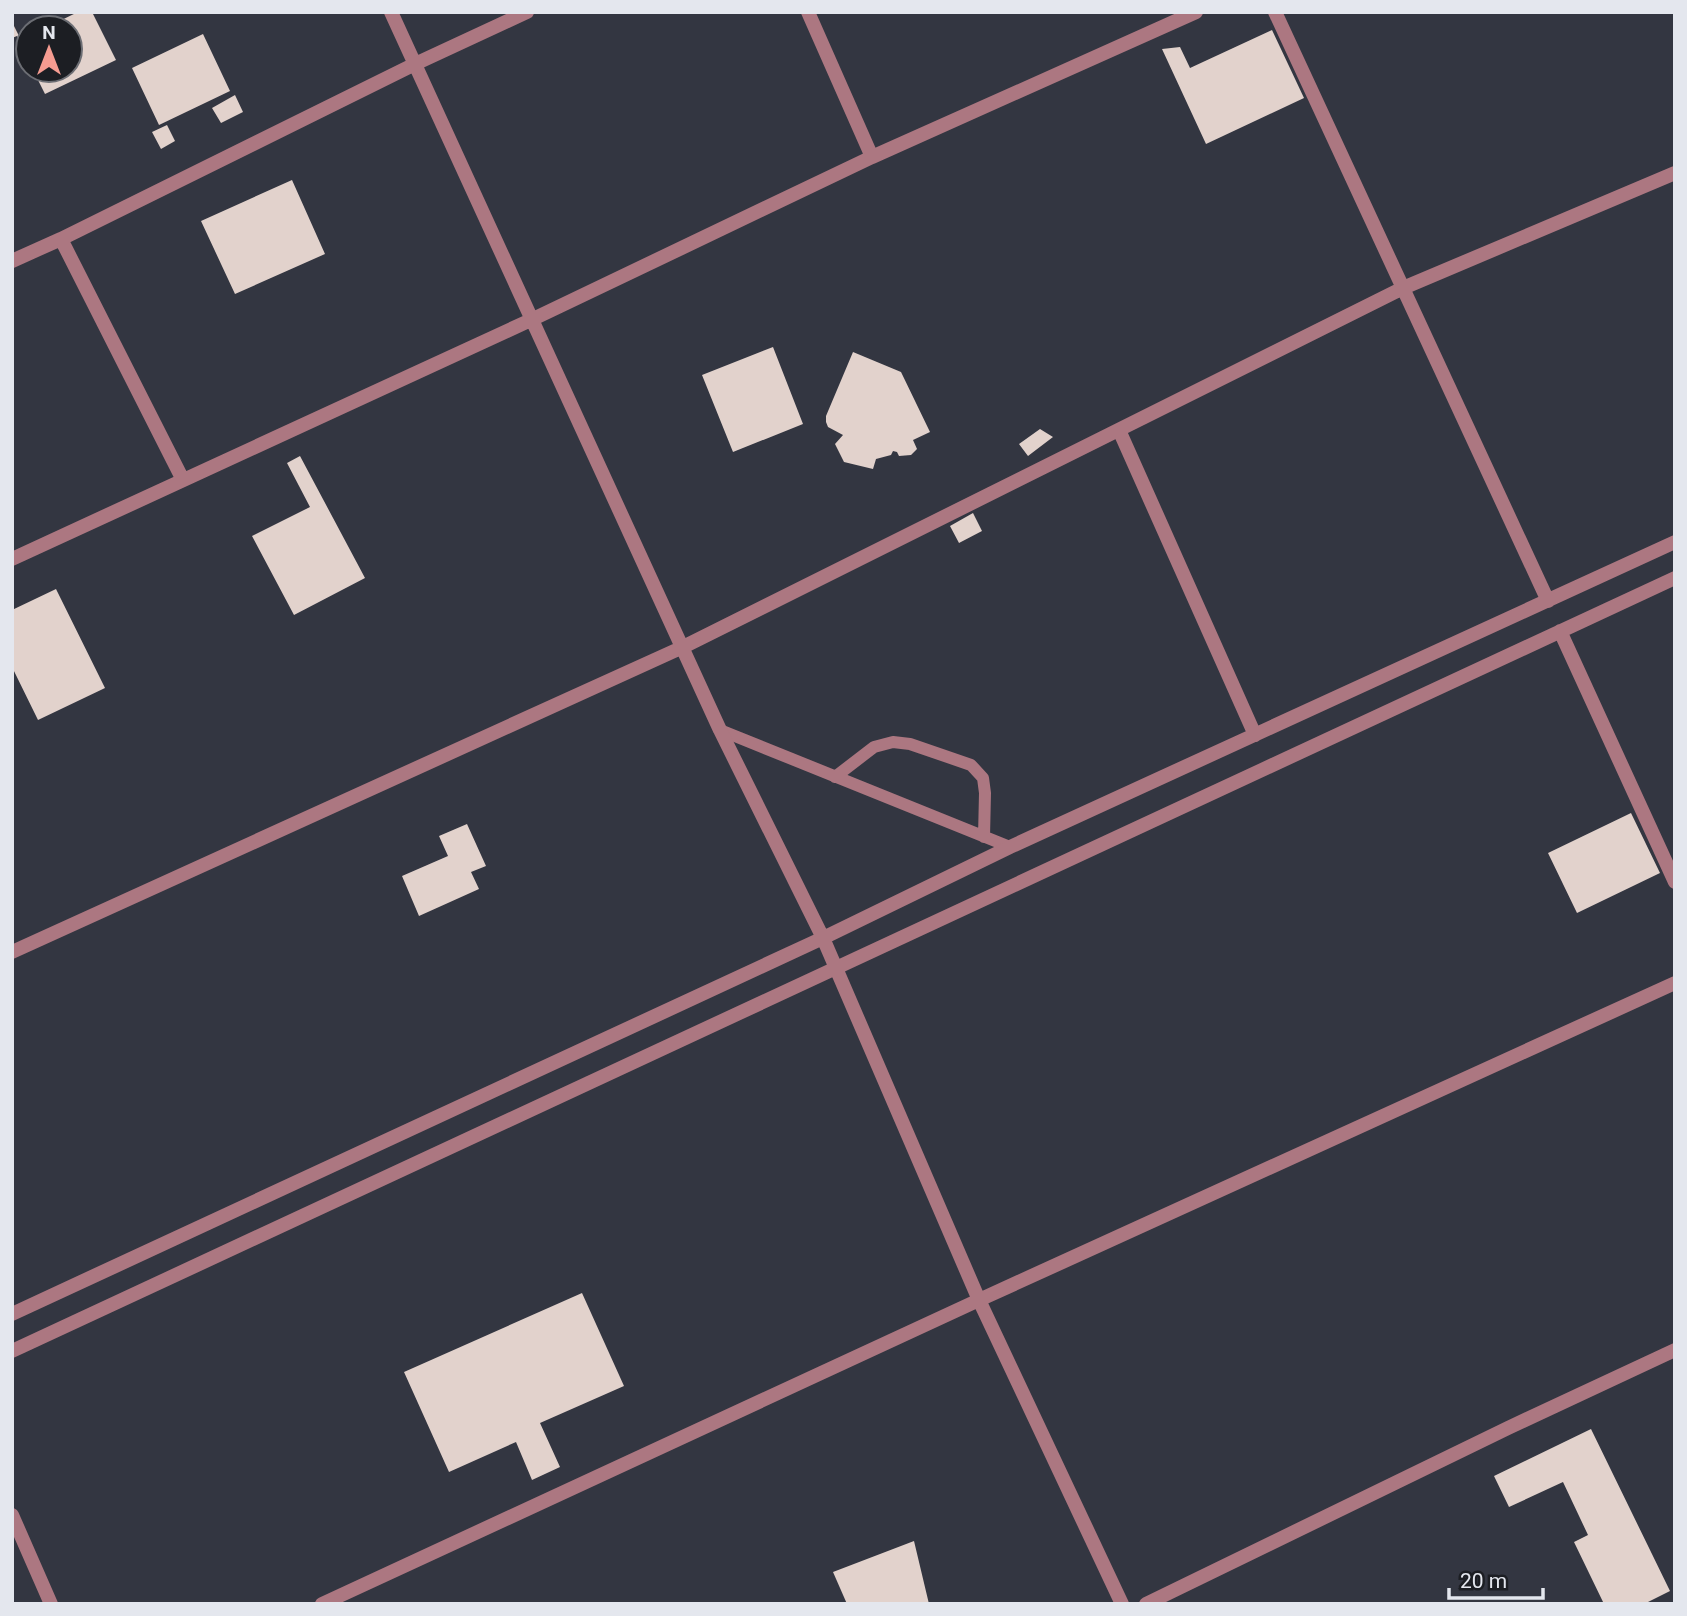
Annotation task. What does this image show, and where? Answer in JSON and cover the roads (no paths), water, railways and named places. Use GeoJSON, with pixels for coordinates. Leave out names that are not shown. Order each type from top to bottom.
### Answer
{"type":"FeatureCollection","features":[{"type":"Feature","properties":{"kind":"street"},"geometry":{"type":"LineString","coordinates":[[391,12],[720,730],[823,938],[979,1300],[1122,1604]]}},
{"type":"Feature","properties":{"kind":"street"},"geometry":{"type":"LineString","coordinates":[[12,261],[527,12]]}},
{"type":"Feature","properties":{"kind":"street"},"geometry":{"type":"LineString","coordinates":[[808,12],[872,157]]}},
{"type":"Feature","properties":{"kind":"street"},"geometry":{"type":"LineString","coordinates":[[12,559],[533,319],[872,157],[1196,12]]}},
{"type":"Feature","properties":{"kind":"street"},"geometry":{"type":"LineString","coordinates":[[1275,12],[1548,601]]}},
{"type":"Feature","properties":{"kind":"street"},"geometry":{"type":"LineString","coordinates":[[12,952],[683,648],[1403,288],[1675,173]]}},
{"type":"Feature","properties":{"kind":"street"},"geometry":{"type":"LineString","coordinates":[[61,239],[183,480]]}},
{"type":"Feature","properties":{"kind":"street"},"geometry":{"type":"LineString","coordinates":[[1119,429],[1255,735]]}},
{"type":"Feature","properties":{"kind":"street"},"geometry":{"type":"LineString","coordinates":[[12,1314],[823,938],[1010,847],[1675,542]]}},
{"type":"Feature","properties":{"kind":"street"},"geometry":{"type":"LineString","coordinates":[[12,1351],[1675,578]]}},
{"type":"Feature","properties":{"kind":"street"},"geometry":{"type":"LineString","coordinates":[[1560,631],[1675,882]]}},
{"type":"Feature","properties":{"kind":"street"},"geometry":{"type":"LineString","coordinates":[[322,1604],[979,1300],[1675,983]]}},
{"type":"Feature","properties":{"kind":"street"},"geometry":{"type":"LineString","coordinates":[[1146,1604],[1675,1350]]}},
{"type":"Feature","properties":{"kind":"street"},"geometry":{"type":"LineString","coordinates":[[12,1516],[51,1604]]}},
{"type":"Feature","properties":{"kind":"lane"},"geometry":{"type":"LineString","coordinates":[[720,730],[1010,847]]}},
{"type":"Feature","properties":{"kind":"lane"},"geometry":{"type":"LineString","coordinates":[[835,777],[874,747],[893,742],[910,744],[971,765],[983,778],[984,837]]}}]}
